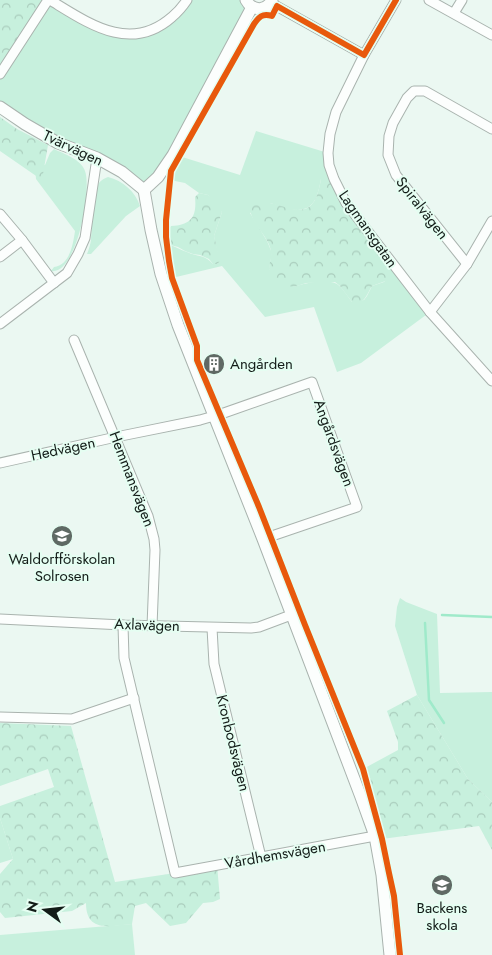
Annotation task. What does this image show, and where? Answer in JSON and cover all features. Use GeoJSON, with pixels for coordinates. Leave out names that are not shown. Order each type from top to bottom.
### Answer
{"type":"FeatureCollection","features":[{"type":"Feature","properties":{"kind":"street"},"geometry":{"type":"LineString","coordinates":[[0,74],[49,0],[89,24],[124,34],[144,32],[160,26],[172,18],[187,0]]}},
{"type":"Feature","properties":{"kind":"street","name":"Lagmansgatan"},"geometry":{"type":"LineString","coordinates":[[396,0],[364,56],[336,112],[330,134],[329,165],[346,203],[430,312],[492,381]]}},
{"type":"Feature","properties":{"kind":"street"},"geometry":{"type":"LineString","coordinates":[[429,0],[492,35]]}},
{"type":"Feature","properties":{"kind":"street"},"geometry":{"type":"LineString","coordinates":[[454,13],[462,0]]}},
{"type":"Feature","properties":{"kind":"street"},"geometry":{"type":"LineString","coordinates":[[364,56],[272,2],[262,9],[257,9],[249,4],[173,155],[158,177],[144,190],[150,230],[161,274],[178,325],[263,539],[375,836],[382,875],[390,955]]}},
{"type":"Feature","properties":{"kind":"street","name":"Spiralvägen"},"geometry":{"type":"LineString","coordinates":[[467,264],[396,175],[388,155],[389,136],[407,98],[414,91],[425,91],[492,129]]}},
{"type":"Feature","properties":{"kind":"street","name":"Tvärvägen"},"geometry":{"type":"LineString","coordinates":[[0,108],[58,143],[97,158],[122,172],[144,190]]}},
{"type":"Feature","properties":{"kind":"street"},"geometry":{"type":"LineString","coordinates":[[0,324],[67,274],[85,238],[97,158]]}},
{"type":"Feature","properties":{"kind":"street"},"geometry":{"type":"LineString","coordinates":[[0,214],[54,282]]}},
{"type":"Feature","properties":{"kind":"street"},"geometry":{"type":"LineString","coordinates":[[430,312],[467,264],[492,221]]}},
{"type":"Feature","properties":{"kind":"street"},"geometry":{"type":"LineString","coordinates":[[0,257],[22,240]]}},
{"type":"Feature","properties":{"kind":"street","name":"Hemmansvägen"},"geometry":{"type":"LineString","coordinates":[[74,340],[148,516],[154,539],[155,562],[152,626]]}},
{"type":"Feature","properties":{"kind":"street","name":"Angårdsvägen"},"geometry":{"type":"LineString","coordinates":[[214,416],[312,382],[357,507],[263,539]]}},
{"type":"Feature","properties":{"kind":"street","name":"Hedvägen"},"geometry":{"type":"LineString","coordinates":[[0,462],[214,416]]}},
{"type":"Feature","properties":{"kind":"street","name":"Axlavägen"},"geometry":{"type":"LineString","coordinates":[[0,619],[123,625],[255,628],[291,615]]}},
{"type":"Feature","properties":{"kind":"street"},"geometry":{"type":"LineString","coordinates":[[0,717],[72,719],[134,698],[124,652],[123,625]]}},
{"type":"Feature","properties":{"kind":"street","name":"Kronbodsvägen"},"geometry":{"type":"LineString","coordinates":[[212,628],[214,664],[261,856]]}},
{"type":"Feature","properties":{"kind":"street","name":"Vårdhemsvägen"},"geometry":{"type":"LineString","coordinates":[[134,698],[175,873],[375,836]]}},
{"type":"Feature","properties":{"kind":"green space"},"geometry":{"type":"Polygon","coordinates":[[[0,0],[48,0],[0,85],[0,0]]]}},
{"type":"Feature","properties":{"kind":"green space"},"geometry":{"type":"Polygon","coordinates":[[[48,0],[111,32],[152,30],[187,0],[246,0],[248,4],[173,155],[144,190],[97,158],[48,145],[25,124],[0,107],[0,74],[48,0]]]}},
{"type":"Feature","properties":{"kind":"green space"},"geometry":{"type":"Polygon","coordinates":[[[0,117],[17,129],[48,145],[42,180],[0,151],[0,117]]]}},
{"type":"Feature","properties":{"kind":"green space"},"geometry":{"type":"Polygon","coordinates":[[[256,131],[328,153],[334,179],[321,179],[316,198],[307,208],[295,210],[270,203],[250,213],[272,253],[269,269],[294,287],[316,282],[333,282],[341,288],[352,302],[364,300],[372,286],[384,282],[397,270],[430,312],[361,363],[337,372],[314,307],[265,317],[222,266],[172,278],[167,244],[217,264],[219,261],[214,236],[222,212],[208,195],[199,193],[185,183],[170,180],[171,171],[179,156],[240,175],[256,131]]]}},
{"type":"Feature","properties":{"kind":"green space"},"geometry":{"type":"Polygon","coordinates":[[[54,149],[80,163],[85,171],[87,181],[84,212],[75,246],[68,260],[60,269],[51,271],[54,267],[64,262],[70,253],[75,231],[36,179],[35,166],[45,165],[50,153],[54,149]]]}},
{"type":"Feature","properties":{"kind":"green space"},"geometry":{"type":"Polygon","coordinates":[[[108,177],[128,187],[140,206],[126,216],[91,254],[87,254],[91,242],[97,188],[103,179],[108,177]]]}},
{"type":"Feature","properties":{"kind":"green space"},"geometry":{"type":"Polygon","coordinates":[[[321,179],[334,179],[397,270],[391,279],[372,286],[365,298],[360,302],[352,302],[335,282],[306,283],[294,287],[276,282],[269,269],[270,246],[251,214],[250,208],[254,203],[270,203],[296,210],[307,208],[316,198],[321,179]]]}},
{"type":"Feature","properties":{"kind":"green space"},"geometry":{"type":"Polygon","coordinates":[[[199,193],[208,195],[218,203],[222,212],[214,236],[220,261],[217,264],[213,264],[209,259],[200,255],[167,244],[168,230],[171,226],[188,222],[194,215],[195,197],[199,193]]]}},
{"type":"Feature","properties":{"kind":"green space"},"geometry":{"type":"Polygon","coordinates":[[[400,598],[437,614],[440,693],[492,692],[492,802],[468,779],[417,695],[395,626],[400,598]]]}},
{"type":"Feature","properties":{"kind":"green space"},"geometry":{"type":"Polygon","coordinates":[[[417,695],[468,779],[492,802],[492,850],[479,826],[382,839],[363,769],[398,750],[398,742],[387,711],[417,695]]]}},
{"type":"Feature","properties":{"kind":"green space"},"geometry":{"type":"Polygon","coordinates":[[[0,723],[71,726],[115,882],[217,865],[220,899],[203,903],[186,923],[170,926],[146,903],[135,906],[132,924],[116,926],[95,923],[87,913],[86,903],[72,911],[5,918],[0,912],[0,874],[13,859],[0,818],[0,806],[54,787],[48,769],[0,786],[0,723]]]}},
{"type":"Feature","properties":{"kind":"green space"},"geometry":{"type":"Polygon","coordinates":[[[0,818],[13,859],[0,863],[0,818]]]}},
{"type":"Feature","properties":{"kind":"green space"},"geometry":{"type":"Polygon","coordinates":[[[132,924],[135,955],[0,955],[0,935],[132,924]]]}},
{"type":"Feature","properties":{"kind":"waterway"},"geometry":{"type":"LineString","coordinates":[[442,615],[492,617]]}},
{"type":"Feature","properties":{"kind":"waterway"},"geometry":{"type":"LineString","coordinates":[[425,623],[429,700],[444,723]]}},
{"type":"Feature","properties":{"kind":"cycle path"},"geometry":{"type":"LineString","coordinates":[[396,0],[364,55],[277,6],[272,16],[263,15],[258,19],[171,171],[166,237],[172,278],[197,346],[197,360],[259,507],[363,769],[382,839],[394,896],[400,955]]}},
{"type":"Feature","properties":{"kind":"place","name":"Angården"},"geometry":{"type":"Point","coordinates":[214,364]}},
{"type":"Feature","properties":{"kind":"place","name":"Waldorfförskolan Solrosen"},"geometry":{"type":"Point","coordinates":[62,536]}},
{"type":"Feature","properties":{"kind":"place","name":"Backens skola"},"geometry":{"type":"Point","coordinates":[442,885]}}]}
